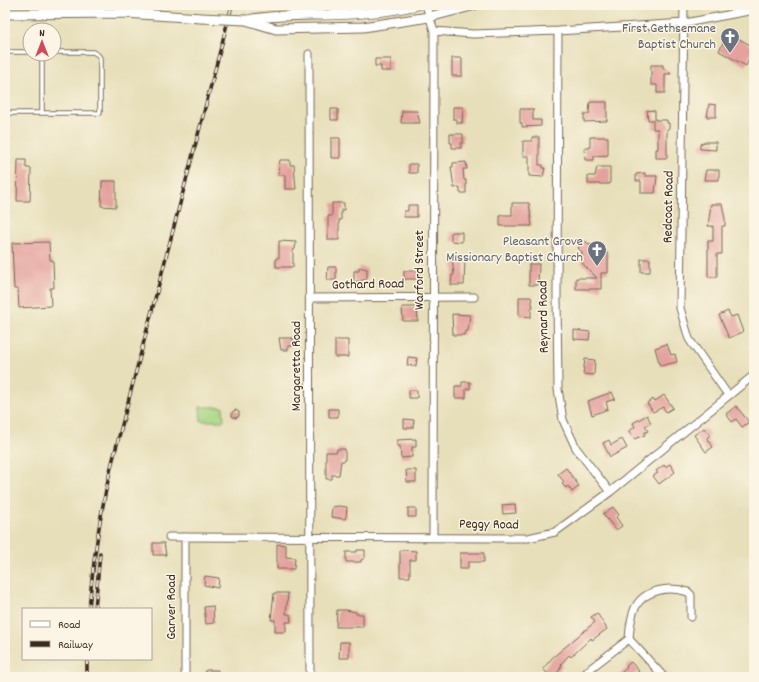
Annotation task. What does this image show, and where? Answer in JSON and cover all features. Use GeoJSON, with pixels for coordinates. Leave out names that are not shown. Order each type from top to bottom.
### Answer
{"type":"FeatureCollection","features":[{"type":"Feature","properties":{"kind":"main road"},"geometry":{"type":"LineString","coordinates":[[5,14],[80,9],[246,20],[271,15],[344,15],[380,12],[417,5]]}},
{"type":"Feature","properties":{"kind":"main road"},"geometry":{"type":"LineString","coordinates":[[246,20],[276,29],[370,27],[429,17],[475,5]]}},
{"type":"Feature","properties":{"kind":"street","name":"Warford Street"},"geometry":{"type":"LineString","coordinates":[[426,5],[434,31],[433,537]]}},
{"type":"Feature","properties":{"kind":"street","name":"Redcoat Road"},"geometry":{"type":"LineString","coordinates":[[684,5],[685,23],[680,308],[689,339],[728,395]]}},
{"type":"Feature","properties":{"kind":"street"},"geometry":{"type":"LineString","coordinates":[[434,31],[473,34],[558,31],[685,23],[754,10]]}},
{"type":"Feature","properties":{"kind":"street","name":"Reynard Road"},"geometry":{"type":"LineString","coordinates":[[558,31],[558,389],[563,420],[576,448],[610,492]]}},
{"type":"Feature","properties":{"kind":"street","name":"Margaretta Road"},"geometry":{"type":"LineString","coordinates":[[309,54],[310,677]]}},
{"type":"Feature","properties":{"kind":"street","name":"Gothard Road"},"geometry":{"type":"LineString","coordinates":[[310,298],[474,297]]}},
{"type":"Feature","properties":{"kind":"street","name":"Peggy Road"},"geometry":{"type":"LineString","coordinates":[[169,538],[528,538],[555,532],[610,492],[754,375]]}},
{"type":"Feature","properties":{"kind":"street","name":"Garver Road"},"geometry":{"type":"LineString","coordinates":[[185,538],[185,677]]}},
{"type":"Feature","properties":{"kind":"street"},"geometry":{"type":"LineString","coordinates":[[582,677],[591,668],[629,639],[635,606],[650,593],[668,589],[688,592],[691,595],[691,617]]}},
{"type":"Feature","properties":{"kind":"street"},"geometry":{"type":"LineString","coordinates":[[629,639],[664,677]]}},
{"type":"Feature","properties":{"kind":"lane"},"geometry":{"type":"LineString","coordinates":[[5,52],[22,52]]}},
{"type":"Feature","properties":{"kind":"lane"},"geometry":{"type":"LineString","coordinates":[[5,113],[100,113],[100,58],[93,52],[62,52]]}},
{"type":"Feature","properties":{"kind":"lane"},"geometry":{"type":"LineString","coordinates":[[42,62],[42,113]]}},
{"type":"Feature","properties":{"kind":"green space"},"geometry":{"type":"Polygon","coordinates":[[[200,407],[223,407],[224,421],[201,421],[200,407]]]}},
{"type":"Feature","properties":{"kind":"building"},"geometry":{"type":"Polygon","coordinates":[[[728,33],[754,47],[746,66],[719,51],[728,33]]]}},
{"type":"Feature","properties":{"kind":"building"},"geometry":{"type":"Polygon","coordinates":[[[452,58],[462,58],[462,76],[452,76],[452,58]]]}},
{"type":"Feature","properties":{"kind":"building"},"geometry":{"type":"Polygon","coordinates":[[[375,59],[391,59],[391,71],[381,71],[381,66],[375,66],[375,59]]]}},
{"type":"Feature","properties":{"kind":"building"},"geometry":{"type":"Polygon","coordinates":[[[651,65],[663,65],[663,69],[666,69],[671,74],[665,74],[665,93],[657,93],[657,85],[651,85],[651,65]]]}},
{"type":"Feature","properties":{"kind":"building"},"geometry":{"type":"Polygon","coordinates":[[[590,102],[607,102],[607,121],[584,122],[584,114],[589,114],[590,102]]]}},
{"type":"Feature","properties":{"kind":"building"},"geometry":{"type":"Polygon","coordinates":[[[709,104],[716,105],[716,117],[707,117],[709,104]]]}},
{"type":"Feature","properties":{"kind":"building"},"geometry":{"type":"Polygon","coordinates":[[[453,107],[463,107],[462,123],[457,123],[457,119],[453,119],[453,107]]]}},
{"type":"Feature","properties":{"kind":"building"},"geometry":{"type":"Polygon","coordinates":[[[331,109],[338,109],[338,120],[331,120],[331,109]]]}},
{"type":"Feature","properties":{"kind":"building"},"geometry":{"type":"Polygon","coordinates":[[[520,109],[533,109],[533,120],[541,120],[541,126],[522,127],[522,123],[520,123],[520,109]]]}},
{"type":"Feature","properties":{"kind":"building"},"geometry":{"type":"Polygon","coordinates":[[[647,110],[655,111],[655,120],[667,120],[667,123],[669,123],[669,129],[667,129],[667,158],[656,158],[656,149],[658,149],[658,129],[653,129],[653,120],[648,120],[647,110]]]}},
{"type":"Feature","properties":{"kind":"building"},"geometry":{"type":"Polygon","coordinates":[[[402,111],[417,111],[420,123],[401,123],[402,111]]]}},
{"type":"Feature","properties":{"kind":"building"},"geometry":{"type":"Polygon","coordinates":[[[450,134],[463,134],[463,143],[461,143],[461,148],[452,148],[452,143],[450,143],[450,134]]]}},
{"type":"Feature","properties":{"kind":"building"},"geometry":{"type":"Polygon","coordinates":[[[532,137],[539,137],[539,165],[543,165],[543,168],[545,168],[543,177],[529,176],[529,156],[523,156],[523,141],[532,141],[532,137]]]}},
{"type":"Feature","properties":{"kind":"building"},"geometry":{"type":"Polygon","coordinates":[[[590,137],[608,137],[608,155],[594,156],[594,160],[585,160],[584,148],[590,148],[590,137]]]}},
{"type":"Feature","properties":{"kind":"building"},"geometry":{"type":"Polygon","coordinates":[[[331,138],[340,138],[340,158],[331,158],[331,138]]]}},
{"type":"Feature","properties":{"kind":"building"},"geometry":{"type":"Polygon","coordinates":[[[705,142],[716,142],[716,150],[700,149],[700,144],[705,142]]]}},
{"type":"Feature","properties":{"kind":"building"},"geometry":{"type":"Polygon","coordinates":[[[18,160],[26,160],[26,168],[31,168],[30,201],[17,201],[18,160]]]}},
{"type":"Feature","properties":{"kind":"building"},"geometry":{"type":"Polygon","coordinates":[[[280,160],[290,160],[290,165],[294,165],[296,189],[285,189],[285,175],[278,175],[280,160]]]}},
{"type":"Feature","properties":{"kind":"building"},"geometry":{"type":"Polygon","coordinates":[[[466,162],[467,169],[463,169],[464,180],[466,180],[466,193],[460,193],[460,187],[454,188],[451,167],[453,167],[453,163],[466,162]]]}},
{"type":"Feature","properties":{"kind":"building"},"geometry":{"type":"Polygon","coordinates":[[[409,164],[417,164],[417,173],[409,173],[409,164]]]}},
{"type":"Feature","properties":{"kind":"building"},"geometry":{"type":"Polygon","coordinates":[[[597,167],[610,167],[610,184],[588,184],[588,176],[595,176],[597,167]]]}},
{"type":"Feature","properties":{"kind":"building"},"geometry":{"type":"Polygon","coordinates":[[[706,170],[719,170],[719,180],[704,180],[706,170]]]}},
{"type":"Feature","properties":{"kind":"building"},"geometry":{"type":"Polygon","coordinates":[[[645,173],[645,176],[657,176],[655,193],[641,193],[641,181],[636,181],[636,174],[645,173]]]}},
{"type":"Feature","properties":{"kind":"building"},"geometry":{"type":"Polygon","coordinates":[[[102,181],[116,181],[116,207],[101,206],[102,181]]]}},
{"type":"Feature","properties":{"kind":"building"},"geometry":{"type":"Polygon","coordinates":[[[332,203],[344,203],[344,210],[341,210],[341,220],[339,220],[339,240],[328,240],[328,216],[332,216],[332,203]]]}},
{"type":"Feature","properties":{"kind":"building"},"geometry":{"type":"Polygon","coordinates":[[[512,203],[529,203],[532,226],[500,226],[500,215],[512,215],[512,203]]]}},
{"type":"Feature","properties":{"kind":"building"},"geometry":{"type":"Polygon","coordinates":[[[711,204],[722,204],[725,219],[725,226],[722,226],[722,254],[717,254],[717,277],[708,277],[708,241],[713,241],[713,226],[708,226],[711,204]]]}},
{"type":"Feature","properties":{"kind":"building"},"geometry":{"type":"Polygon","coordinates":[[[408,205],[417,205],[417,217],[404,217],[404,211],[408,211],[408,205]]]}},
{"type":"Feature","properties":{"kind":"building"},"geometry":{"type":"Polygon","coordinates":[[[462,232],[462,242],[451,241],[451,233],[462,232]]]}},
{"type":"Feature","properties":{"kind":"building"},"geometry":{"type":"Polygon","coordinates":[[[279,241],[296,242],[295,249],[293,250],[293,267],[276,267],[276,258],[279,258],[279,241]]]}},
{"type":"Feature","properties":{"kind":"building","name":"Pleasant Grove Missionary Baptist Church"},"geometry":{"type":"Polygon","coordinates":[[[585,241],[590,245],[600,245],[608,254],[608,273],[601,273],[601,289],[576,289],[576,278],[597,278],[582,263],[582,252],[578,248],[585,241]]]}},
{"type":"Feature","properties":{"kind":"building"},"geometry":{"type":"Polygon","coordinates":[[[49,242],[50,260],[53,260],[54,288],[50,288],[51,306],[19,308],[18,289],[14,289],[12,243],[49,242]]]}},
{"type":"Feature","properties":{"kind":"building"},"geometry":{"type":"Polygon","coordinates":[[[452,258],[465,258],[464,285],[451,285],[452,275],[454,275],[452,258]]]}},
{"type":"Feature","properties":{"kind":"building"},"geometry":{"type":"Polygon","coordinates":[[[641,259],[650,259],[650,272],[641,272],[641,259]]]}},
{"type":"Feature","properties":{"kind":"building"},"geometry":{"type":"Polygon","coordinates":[[[529,264],[539,264],[538,285],[529,285],[529,264]]]}},
{"type":"Feature","properties":{"kind":"building"},"geometry":{"type":"Polygon","coordinates":[[[328,267],[336,267],[336,280],[327,280],[328,267]]]}},
{"type":"Feature","properties":{"kind":"building"},"geometry":{"type":"Polygon","coordinates":[[[359,267],[367,269],[367,279],[354,282],[354,271],[359,271],[359,267]]]}},
{"type":"Feature","properties":{"kind":"building"},"geometry":{"type":"Polygon","coordinates":[[[404,271],[420,271],[419,279],[404,279],[404,271]]]}},
{"type":"Feature","properties":{"kind":"building"},"geometry":{"type":"Polygon","coordinates":[[[519,297],[531,297],[533,308],[531,308],[531,317],[519,316],[519,297]]]}},
{"type":"Feature","properties":{"kind":"building"},"geometry":{"type":"Polygon","coordinates":[[[402,307],[417,307],[418,321],[403,321],[402,307]]]}},
{"type":"Feature","properties":{"kind":"building"},"geometry":{"type":"Polygon","coordinates":[[[728,311],[731,317],[737,315],[743,332],[729,338],[719,315],[728,311]]]}},
{"type":"Feature","properties":{"kind":"building"},"geometry":{"type":"Polygon","coordinates":[[[452,314],[470,315],[468,331],[465,331],[464,335],[453,335],[452,314]]]}},
{"type":"Feature","properties":{"kind":"building"},"geometry":{"type":"Polygon","coordinates":[[[574,330],[590,332],[589,340],[574,339],[574,330]]]}},
{"type":"Feature","properties":{"kind":"building"},"geometry":{"type":"Polygon","coordinates":[[[279,338],[293,338],[293,346],[288,346],[288,350],[281,350],[279,338]]]}},
{"type":"Feature","properties":{"kind":"building"},"geometry":{"type":"Polygon","coordinates":[[[335,340],[348,340],[348,357],[335,357],[335,340]]]}},
{"type":"Feature","properties":{"kind":"building"},"geometry":{"type":"Polygon","coordinates":[[[667,344],[671,355],[675,354],[677,362],[660,366],[655,348],[667,344]]]}},
{"type":"Feature","properties":{"kind":"building"},"geometry":{"type":"Polygon","coordinates":[[[408,357],[417,358],[416,366],[407,365],[408,357]]]}},
{"type":"Feature","properties":{"kind":"building"},"geometry":{"type":"Polygon","coordinates":[[[585,359],[595,360],[594,375],[583,374],[585,359]]]}},
{"type":"Feature","properties":{"kind":"building"},"geometry":{"type":"Polygon","coordinates":[[[462,382],[470,382],[470,389],[466,389],[466,398],[455,398],[455,386],[462,386],[462,382]]]}},
{"type":"Feature","properties":{"kind":"building"},"geometry":{"type":"Polygon","coordinates":[[[409,390],[417,390],[417,398],[409,398],[409,390]]]}},
{"type":"Feature","properties":{"kind":"building"},"geometry":{"type":"Polygon","coordinates":[[[612,392],[615,399],[606,402],[608,409],[592,415],[588,401],[612,392]]]}},
{"type":"Feature","properties":{"kind":"building"},"geometry":{"type":"Polygon","coordinates":[[[664,395],[673,408],[666,412],[663,407],[653,412],[647,403],[653,399],[655,401],[664,395]]]}},
{"type":"Feature","properties":{"kind":"building"},"geometry":{"type":"Polygon","coordinates":[[[736,406],[749,422],[742,427],[736,419],[732,422],[726,414],[736,406]]]}},
{"type":"Feature","properties":{"kind":"building"},"geometry":{"type":"Polygon","coordinates":[[[329,409],[338,409],[338,417],[329,417],[329,409]]]}},
{"type":"Feature","properties":{"kind":"building"},"geometry":{"type":"Polygon","coordinates":[[[236,410],[239,412],[239,416],[236,418],[232,416],[232,412],[236,410]]]}},
{"type":"Feature","properties":{"kind":"building"},"geometry":{"type":"Polygon","coordinates":[[[647,415],[651,423],[645,426],[648,431],[644,433],[645,435],[634,439],[629,431],[635,427],[633,423],[647,415]]]}},
{"type":"Feature","properties":{"kind":"building"},"geometry":{"type":"Polygon","coordinates":[[[404,419],[414,420],[413,428],[404,428],[404,419]]]}},
{"type":"Feature","properties":{"kind":"building"},"geometry":{"type":"Polygon","coordinates":[[[704,428],[710,435],[707,438],[713,447],[706,452],[694,435],[704,428]]]}},
{"type":"Feature","properties":{"kind":"building"},"geometry":{"type":"Polygon","coordinates":[[[416,439],[416,447],[412,447],[412,457],[401,458],[400,446],[397,446],[397,440],[416,439]]]}},
{"type":"Feature","properties":{"kind":"building"},"geometry":{"type":"Polygon","coordinates":[[[622,439],[627,448],[610,457],[603,443],[609,440],[611,445],[622,439]]]}},
{"type":"Feature","properties":{"kind":"building"},"geometry":{"type":"Polygon","coordinates":[[[337,449],[345,449],[345,461],[341,461],[339,475],[332,475],[332,479],[326,479],[326,452],[337,452],[337,449]]]}},
{"type":"Feature","properties":{"kind":"building"},"geometry":{"type":"Polygon","coordinates":[[[670,464],[675,472],[659,484],[653,476],[658,473],[656,471],[664,465],[665,467],[670,464]]]}},
{"type":"Feature","properties":{"kind":"building"},"geometry":{"type":"Polygon","coordinates":[[[566,468],[579,486],[572,492],[568,486],[566,488],[562,484],[564,482],[558,474],[566,468]]]}},
{"type":"Feature","properties":{"kind":"building"},"geometry":{"type":"Polygon","coordinates":[[[406,470],[416,470],[416,482],[407,482],[406,470]]]}},
{"type":"Feature","properties":{"kind":"building"},"geometry":{"type":"Polygon","coordinates":[[[515,504],[516,513],[503,514],[502,505],[515,504]]]}},
{"type":"Feature","properties":{"kind":"building"},"geometry":{"type":"Polygon","coordinates":[[[332,507],[347,507],[345,519],[331,517],[332,507]]]}},
{"type":"Feature","properties":{"kind":"building"},"geometry":{"type":"Polygon","coordinates":[[[613,507],[619,515],[616,517],[622,526],[616,530],[603,514],[613,507]]]}},
{"type":"Feature","properties":{"kind":"building"},"geometry":{"type":"Polygon","coordinates":[[[408,508],[416,508],[416,517],[408,517],[408,508]]]}},
{"type":"Feature","properties":{"kind":"building"},"geometry":{"type":"Polygon","coordinates":[[[153,543],[164,543],[166,555],[153,555],[153,543]]]}},
{"type":"Feature","properties":{"kind":"building"},"geometry":{"type":"Polygon","coordinates":[[[277,544],[286,545],[286,557],[295,558],[294,569],[277,569],[277,544]]]}},
{"type":"Feature","properties":{"kind":"building"},"geometry":{"type":"Polygon","coordinates":[[[357,550],[365,550],[365,558],[361,560],[361,562],[346,562],[346,552],[357,552],[357,550]]]}},
{"type":"Feature","properties":{"kind":"building"},"geometry":{"type":"Polygon","coordinates":[[[400,551],[416,551],[416,560],[410,560],[410,577],[400,577],[400,551]]]}},
{"type":"Feature","properties":{"kind":"building"},"geometry":{"type":"Polygon","coordinates":[[[460,553],[484,553],[484,562],[468,562],[468,569],[460,569],[460,553]]]}},
{"type":"Feature","properties":{"kind":"building"},"geometry":{"type":"Polygon","coordinates":[[[205,576],[219,578],[218,588],[204,585],[205,576]]]}},
{"type":"Feature","properties":{"kind":"building"},"geometry":{"type":"Polygon","coordinates":[[[274,593],[288,593],[286,614],[290,614],[291,622],[286,622],[286,632],[275,632],[275,620],[271,620],[274,593]]]}},
{"type":"Feature","properties":{"kind":"building"},"geometry":{"type":"Polygon","coordinates":[[[213,606],[214,623],[206,624],[204,607],[213,606]]]}},
{"type":"Feature","properties":{"kind":"building"},"geometry":{"type":"Polygon","coordinates":[[[337,610],[346,610],[356,612],[356,614],[363,614],[363,627],[336,627],[337,610]]]}},
{"type":"Feature","properties":{"kind":"building"},"geometry":{"type":"Polygon","coordinates":[[[597,613],[607,629],[592,640],[591,638],[571,657],[569,655],[561,664],[562,665],[559,671],[551,677],[543,669],[552,658],[595,622],[591,617],[597,613]]]}},
{"type":"Feature","properties":{"kind":"building"},"geometry":{"type":"Polygon","coordinates":[[[340,642],[349,642],[349,658],[339,658],[340,642]]]}},
{"type":"Feature","properties":{"kind":"building"},"geometry":{"type":"Polygon","coordinates":[[[631,662],[639,671],[631,677],[616,677],[627,668],[626,666],[631,662]]]}},
{"type":"Feature","properties":{"kind":"building"},"geometry":{"type":"Polygon","coordinates":[[[218,670],[218,677],[205,677],[205,671],[218,670]]]}},
{"type":"Feature","properties":{"kind":"railway"},"geometry":{"type":"LineString","coordinates":[[89,608],[97,538],[111,467],[232,5]]}},
{"type":"Feature","properties":{"kind":"railway"},"geometry":{"type":"LineString","coordinates":[[95,608],[100,553]]}},
{"type":"Feature","properties":{"kind":"railway"},"geometry":{"type":"LineString","coordinates":[[87,660],[87,677]]}},
{"type":"Feature","properties":{"kind":"place","name":"First Gethsemane Baptist Church"},"geometry":{"type":"Point","coordinates":[730,54]}},
{"type":"Feature","properties":{"kind":"place","name":"Pleasant Grove Missionary Baptist Church"},"geometry":{"type":"Point","coordinates":[597,267]}}]}
